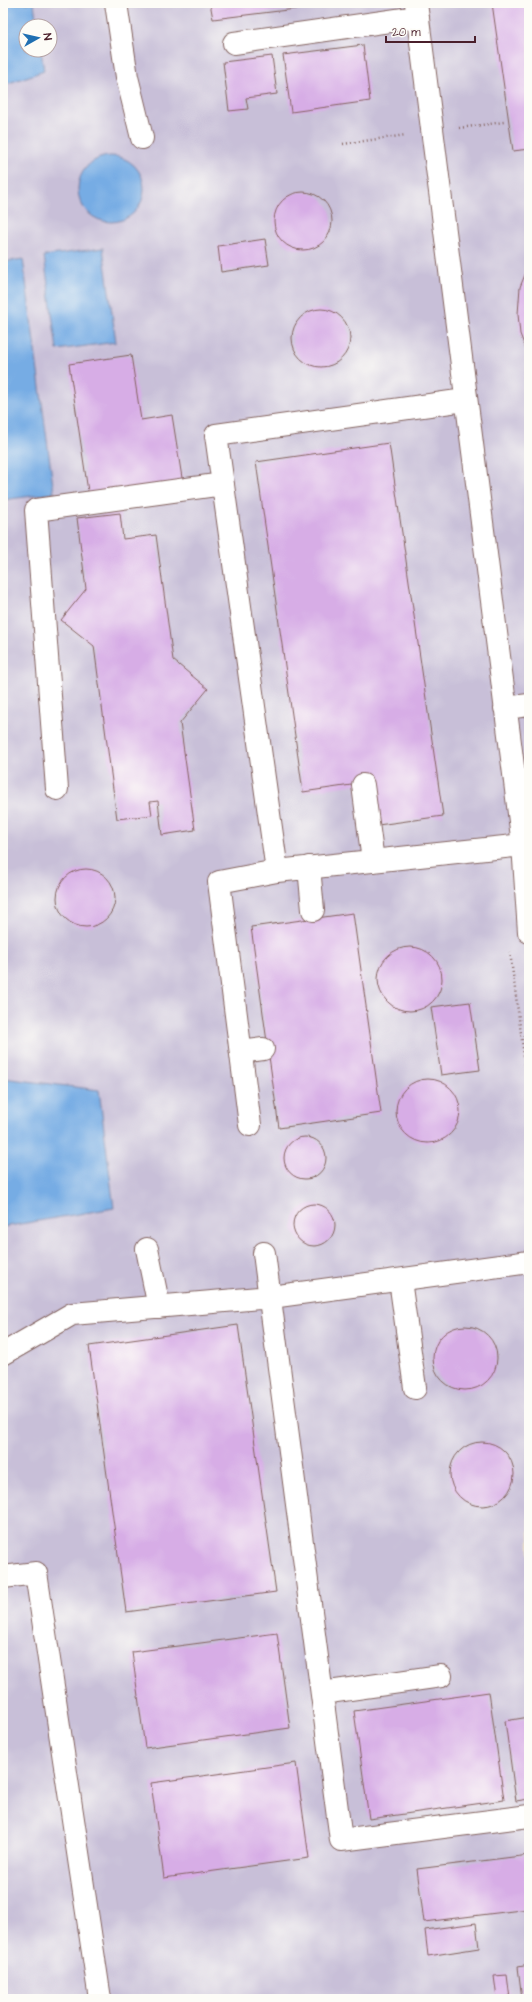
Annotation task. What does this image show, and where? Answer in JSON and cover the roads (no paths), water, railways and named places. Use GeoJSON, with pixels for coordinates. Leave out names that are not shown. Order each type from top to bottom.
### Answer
{"type":"FeatureCollection","features":[{"type":"Feature","properties":{"kind":"lane"},"geometry":{"type":"LineString","coordinates":[[116,3],[127,77],[142,138]]}},
{"type":"Feature","properties":{"kind":"lane"},"geometry":{"type":"LineString","coordinates":[[234,43],[417,10],[465,400],[525,854],[529,932]]}},
{"type":"Feature","properties":{"kind":"lane"},"geometry":{"type":"LineString","coordinates":[[277,871],[216,435],[465,400]]}},
{"type":"Feature","properties":{"kind":"lane"},"geometry":{"type":"LineString","coordinates":[[57,789],[36,510],[223,484]]}},
{"type":"Feature","properties":{"kind":"lane"},"geometry":{"type":"LineString","coordinates":[[505,708],[529,704]]}},
{"type":"Feature","properties":{"kind":"lane"},"geometry":{"type":"LineString","coordinates":[[363,785],[373,861]]}},
{"type":"Feature","properties":{"kind":"lane"},"geometry":{"type":"LineString","coordinates":[[250,1125],[219,882],[277,871],[373,861],[525,854]]}},
{"type":"Feature","properties":{"kind":"lane"},"geometry":{"type":"LineString","coordinates":[[309,867],[313,910]]}},
{"type":"Feature","properties":{"kind":"lane"},"geometry":{"type":"LineString","coordinates":[[241,1052],[262,1049]]}},
{"type":"Feature","properties":{"kind":"lane"},"geometry":{"type":"LineString","coordinates":[[147,1249],[159,1307]]}},
{"type":"Feature","properties":{"kind":"lane"},"geometry":{"type":"LineString","coordinates":[[264,1253],[342,1840],[529,1816]]}},
{"type":"Feature","properties":{"kind":"lane"},"geometry":{"type":"LineString","coordinates":[[3,1354],[72,1314],[271,1297],[529,1262]]}},
{"type":"Feature","properties":{"kind":"lane"},"geometry":{"type":"LineString","coordinates":[[400,1280],[415,1388]]}},
{"type":"Feature","properties":{"kind":"lane"},"geometry":{"type":"LineString","coordinates":[[3,1577],[36,1573],[100,1999]]}},
{"type":"Feature","properties":{"kind":"lane"},"geometry":{"type":"LineString","coordinates":[[322,1693],[441,1676]]}},
{"type":"Feature","properties":{"kind":"water"},"geometry":{"type":"Polygon","coordinates":[[[3,3],[34,3],[36,18],[18,18],[18,58],[42,58],[44,71],[3,85],[3,3]]]}},
{"type":"Feature","properties":{"kind":"water"},"geometry":{"type":"Polygon","coordinates":[[[111,156],[124,159],[134,166],[141,176],[144,189],[141,202],[134,212],[124,219],[111,222],[98,219],[88,212],[81,202],[78,189],[81,176],[88,166],[98,159],[111,156]]]}},
{"type":"Feature","properties":{"kind":"water"},"geometry":{"type":"Polygon","coordinates":[[[103,248],[116,342],[57,350],[44,256],[103,248]]]}},
{"type":"Feature","properties":{"kind":"water"},"geometry":{"type":"Polygon","coordinates":[[[23,259],[54,493],[3,500],[3,262],[23,259]]]}},
{"type":"Feature","properties":{"kind":"water"},"geometry":{"type":"Polygon","coordinates":[[[3,1078],[99,1090],[114,1208],[3,1227],[3,1078]]]}}]}
